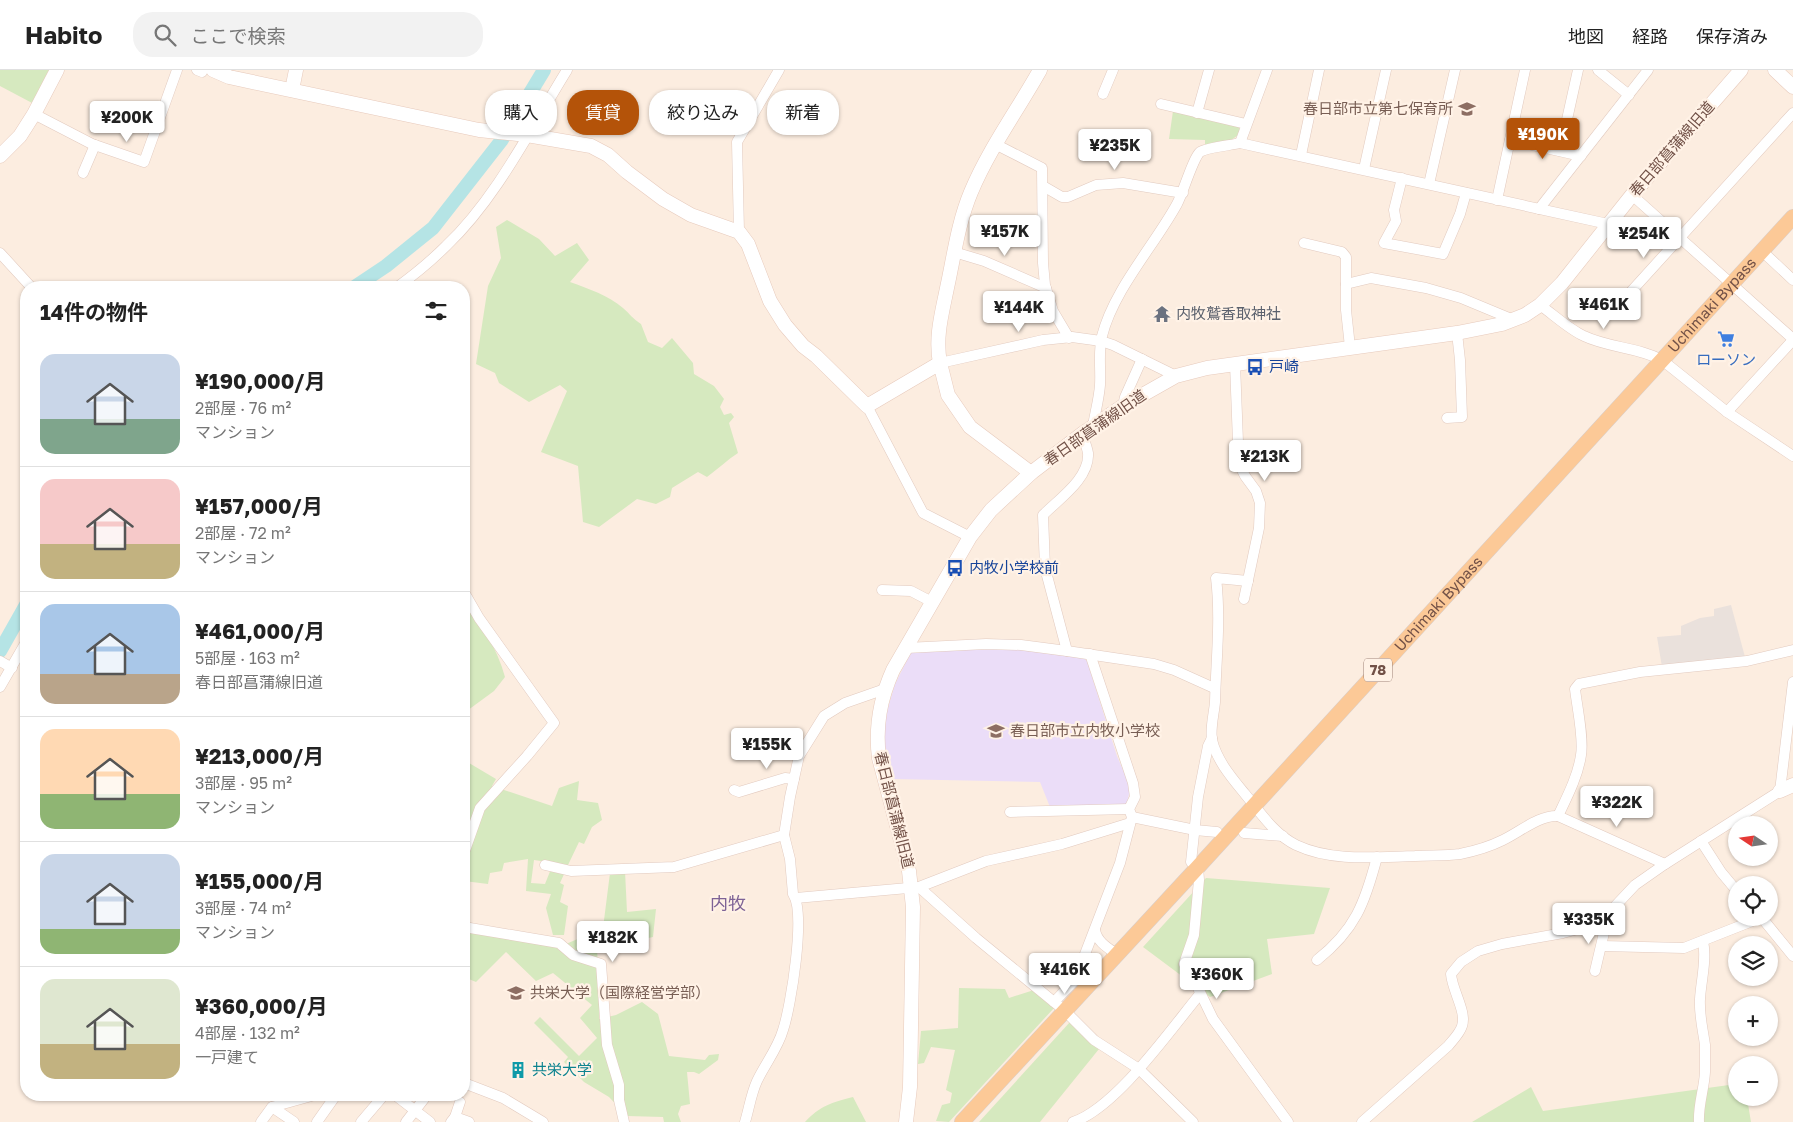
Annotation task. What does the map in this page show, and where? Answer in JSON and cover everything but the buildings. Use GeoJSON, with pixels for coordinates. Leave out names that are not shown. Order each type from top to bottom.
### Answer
{"type":"FeatureCollection","features":[{"type":"Feature","properties":{"kind":"main road","name":"Uchimaki Bypass"},"geometry":{"type":"LineString","coordinates":[[962,1122],[1060,1007],[1118,955],[1195,865],[1254,805],[1793,217]]}},
{"type":"Feature","properties":{"kind":"street"},"geometry":{"type":"LineString","coordinates":[[0,156],[20,136],[58,70]]}},
{"type":"Feature","properties":{"kind":"street"},"geometry":{"type":"LineString","coordinates":[[34,114],[95,145],[144,162],[177,70]]}},
{"type":"Feature","properties":{"kind":"street"},"geometry":{"type":"LineString","coordinates":[[197,70],[202,72],[203,70]]}},
{"type":"Feature","properties":{"kind":"street"},"geometry":{"type":"LineString","coordinates":[[212,70],[229,77],[485,131]]}},
{"type":"Feature","properties":{"kind":"street"},"geometry":{"type":"LineString","coordinates":[[292,90],[296,70]]}},
{"type":"Feature","properties":{"kind":"street"},"geometry":{"type":"LineString","coordinates":[[554,90],[566,70]]}},
{"type":"Feature","properties":{"kind":"street"},"geometry":{"type":"LineString","coordinates":[[739,232],[737,142],[779,70]]}},
{"type":"Feature","properties":{"kind":"street"},"geometry":{"type":"LineString","coordinates":[[1032,474],[970,427],[948,395],[938,351],[938,332],[965,208],[977,178],[995,144],[1040,70]]}},
{"type":"Feature","properties":{"kind":"street"},"geometry":{"type":"LineString","coordinates":[[1103,94],[1113,70]]}},
{"type":"Feature","properties":{"kind":"street"},"geometry":{"type":"LineString","coordinates":[[1197,113],[1209,70]]}},
{"type":"Feature","properties":{"kind":"street"},"geometry":{"type":"LineString","coordinates":[[1240,143],[1267,70]]}},
{"type":"Feature","properties":{"kind":"street"},"geometry":{"type":"LineString","coordinates":[[1300,155],[1319,70]]}},
{"type":"Feature","properties":{"kind":"street"},"geometry":{"type":"LineString","coordinates":[[1364,170],[1386,70]]}},
{"type":"Feature","properties":{"kind":"street"},"geometry":{"type":"LineString","coordinates":[[1429,184],[1455,70]]}},
{"type":"Feature","properties":{"kind":"street"},"geometry":{"type":"LineString","coordinates":[[1497,200],[1525,70]]}},
{"type":"Feature","properties":{"kind":"street"},"geometry":{"type":"LineString","coordinates":[[1560,151],[1578,70]]}},
{"type":"Feature","properties":{"kind":"street"},"geometry":{"type":"LineString","coordinates":[[1598,70],[1629,95]]}},
{"type":"Feature","properties":{"kind":"street"},"geometry":{"type":"LineString","coordinates":[[1539,209],[1648,70]]}},
{"type":"Feature","properties":{"kind":"street","name":"春日部菖蒲線旧道"},"geometry":{"type":"LineString","coordinates":[[906,1122],[910,1087],[915,887],[879,758],[877,742],[879,713],[885,689],[906,648],[970,537],[991,510],[1032,474],[1093,426],[1176,376],[1207,368],[1496,326],[1514,320],[1540,305],[1562,283],[1632,195],[1741,70]]}},
{"type":"Feature","properties":{"kind":"street"},"geometry":{"type":"LineString","coordinates":[[1775,70],[1793,87]]}},
{"type":"Feature","properties":{"kind":"street"},"geometry":{"type":"LineString","coordinates":[[1161,104],[1246,124]]}},
{"type":"Feature","properties":{"kind":"street"},"geometry":{"type":"LineString","coordinates":[[1627,296],[1793,113]]}},
{"type":"Feature","properties":{"kind":"street"},"geometry":{"type":"LineString","coordinates":[[405,281],[448,245],[478,211],[520,150],[527,135],[591,146],[608,155],[663,199],[691,215],[739,232],[748,244],[770,301],[785,325],[803,346],[867,406],[923,513],[970,537]]}},
{"type":"Feature","properties":{"kind":"street"},"geometry":{"type":"LineString","coordinates":[[1510,140],[1581,156]]}},
{"type":"Feature","properties":{"kind":"street"},"geometry":{"type":"LineString","coordinates":[[1093,426],[1100,384],[1101,341],[1111,312],[1183,193],[1195,158],[1199,152],[1205,149],[1240,143],[1608,224]]}},
{"type":"Feature","properties":{"kind":"street"},"geometry":{"type":"LineString","coordinates":[[995,144],[1042,168],[1043,263],[1046,288],[1053,311],[1069,338]]}},
{"type":"Feature","properties":{"kind":"street"},"geometry":{"type":"LineString","coordinates":[[83,173],[95,145]]}},
{"type":"Feature","properties":{"kind":"street"},"geometry":{"type":"LineString","coordinates":[[1402,178],[1394,210],[1396,221],[1384,242],[1443,254],[1460,214],[1466,193]]}},
{"type":"Feature","properties":{"kind":"street"},"geometry":{"type":"LineString","coordinates":[[1043,186],[1062,197],[1068,197],[1096,186],[1123,183],[1183,193]]}},
{"type":"Feature","properties":{"kind":"street"},"geometry":{"type":"LineString","coordinates":[[1632,195],[1793,339],[1727,412]]}},
{"type":"Feature","properties":{"kind":"street"},"geometry":{"type":"LineString","coordinates":[[1304,243],[1342,252],[1346,257],[1350,347]]}},
{"type":"Feature","properties":{"kind":"street"},"geometry":{"type":"LineString","coordinates":[[1762,251],[1793,280]]}},
{"type":"Feature","properties":{"kind":"street"},"geometry":{"type":"LineString","coordinates":[[954,252],[984,261],[1046,288]]}},
{"type":"Feature","properties":{"kind":"street"},"geometry":{"type":"LineString","coordinates":[[2,260],[24,281]]}},
{"type":"Feature","properties":{"kind":"street"},"geometry":{"type":"LineString","coordinates":[[1346,284],[1371,278],[1426,288],[1461,298],[1514,320]]}},
{"type":"Feature","properties":{"kind":"street"},"geometry":{"type":"LineString","coordinates":[[1540,305],[1584,336],[1610,345],[1651,354],[1662,360],[1727,412],[1792,454]]}},
{"type":"Feature","properties":{"kind":"street"},"geometry":{"type":"LineString","coordinates":[[1447,418],[1462,417],[1457,333]]}},
{"type":"Feature","properties":{"kind":"street"},"geometry":{"type":"LineString","coordinates":[[867,406],[940,363],[1043,340],[1069,338],[1101,341],[1176,376]]}},
{"type":"Feature","properties":{"kind":"street"},"geometry":{"type":"LineString","coordinates":[[1124,406],[1125,397],[1142,359]]}},
{"type":"Feature","properties":{"kind":"street"},"geometry":{"type":"LineString","coordinates":[[1235,364],[1241,468],[1244,476],[1256,491],[1260,503],[1259,528],[1244,598]]}},
{"type":"Feature","properties":{"kind":"street"},"geometry":{"type":"LineString","coordinates":[[1067,650],[1045,568],[1043,515],[1083,476],[1088,461],[1088,452],[1082,434]]}},
{"type":"Feature","properties":{"kind":"street"},"geometry":{"type":"LineString","coordinates":[[1248,581],[1216,578],[1219,597],[1218,644],[1212,738],[1208,746],[1198,797],[1195,830],[1195,865],[1199,880],[1194,935],[1184,964],[1195,975],[1200,994],[1213,1018],[1288,1122]]}},
{"type":"Feature","properties":{"kind":"street"},"geometry":{"type":"LineString","coordinates":[[882,590],[911,591],[932,602]]}},
{"type":"Feature","properties":{"kind":"street"},"geometry":{"type":"LineString","coordinates":[[470,602],[479,618],[554,723],[480,808],[470,836]]}},
{"type":"Feature","properties":{"kind":"street"},"geometry":{"type":"LineString","coordinates":[[906,648],[986,644],[1021,645],[1067,650],[1154,664],[1174,670],[1214,688]]}},
{"type":"Feature","properties":{"kind":"street"},"geometry":{"type":"LineString","coordinates":[[1558,816],[1574,782],[1582,753],[1575,689],[1579,684],[1640,672],[1747,661],[1793,650]]}},
{"type":"Feature","properties":{"kind":"street"},"geometry":{"type":"LineString","coordinates":[[0,686],[20,653]]}},
{"type":"Feature","properties":{"kind":"street"},"geometry":{"type":"LineString","coordinates":[[1060,1007],[1075,980],[1120,864],[1135,797],[1134,783],[1090,654]]}},
{"type":"Feature","properties":{"kind":"street"},"geometry":{"type":"LineString","coordinates":[[0,661],[12,668]]}},
{"type":"Feature","properties":{"kind":"street"},"geometry":{"type":"LineString","coordinates":[[1780,791],[1793,682]]}},
{"type":"Feature","properties":{"kind":"street"},"geometry":{"type":"LineString","coordinates":[[745,1122],[756,1082],[783,1031],[796,962],[798,925],[796,898],[793,894],[790,859],[784,835],[800,756],[824,716],[845,703],[885,689]]}},
{"type":"Feature","properties":{"kind":"street"},"geometry":{"type":"LineString","coordinates":[[1212,738],[1223,765],[1273,828],[1295,844],[1330,854],[1350,858],[1457,854],[1478,850],[1502,841],[1541,820],[1551,816],[1558,816],[1665,864]]}},
{"type":"Feature","properties":{"kind":"street"},"geometry":{"type":"LineString","coordinates":[[734,790],[738,792],[785,778],[794,779]]}},
{"type":"Feature","properties":{"kind":"street"},"geometry":{"type":"LineString","coordinates":[[1362,1122],[1448,1046],[1459,1032],[1463,1017],[1451,974],[1461,962],[1478,951],[1502,944],[1563,933],[1593,925],[1605,917],[1635,885],[1665,864],[1780,791],[1793,785]]}},
{"type":"Feature","properties":{"kind":"street"},"geometry":{"type":"LineString","coordinates":[[1010,812],[1130,816],[1195,830],[1217,832]]}},
{"type":"Feature","properties":{"kind":"street"},"geometry":{"type":"LineString","coordinates":[[796,898],[915,887],[986,861],[1062,844],[1130,816]]}},
{"type":"Feature","properties":{"kind":"street"},"geometry":{"type":"LineString","coordinates":[[1244,833],[1283,836]]}},
{"type":"Feature","properties":{"kind":"street"},"geometry":{"type":"LineString","coordinates":[[545,865],[571,871],[674,867],[784,835]]}},
{"type":"Feature","properties":{"kind":"street"},"geometry":{"type":"LineString","coordinates":[[1701,841],[1728,880]]}},
{"type":"Feature","properties":{"kind":"street"},"geometry":{"type":"LineString","coordinates":[[1316,960],[1329,950],[1356,918],[1364,902],[1377,857]]}},
{"type":"Feature","properties":{"kind":"street"},"geometry":{"type":"LineString","coordinates":[[915,887],[1060,1007],[1094,1040],[1139,1069],[1193,1122]]}},
{"type":"Feature","properties":{"kind":"street"},"geometry":{"type":"LineString","coordinates":[[1596,971],[1607,920],[1605,917]]}},
{"type":"Feature","properties":{"kind":"street"},"geometry":{"type":"LineString","coordinates":[[1602,946],[1684,948],[1741,926]]}},
{"type":"Feature","properties":{"kind":"street"},"geometry":{"type":"LineString","coordinates":[[1768,926],[1793,956]]}},
{"type":"Feature","properties":{"kind":"street"},"geometry":{"type":"LineString","coordinates":[[470,929],[559,943],[573,955],[600,964],[607,1045],[619,1085],[619,1100],[624,1122]]}},
{"type":"Feature","properties":{"kind":"street"},"geometry":{"type":"LineString","coordinates":[[1095,930],[1099,941],[1118,955]]}},
{"type":"Feature","properties":{"kind":"street"},"geometry":{"type":"LineString","coordinates":[[1699,1122],[1698,1109],[1705,1073],[1705,1044],[1702,1031],[1700,1000],[1704,963],[1703,941]]}},
{"type":"Feature","properties":{"kind":"street"},"geometry":{"type":"LineString","coordinates":[[1073,1122],[1094,1112],[1118,1091],[1139,1069],[1200,994]]}},
{"type":"Feature","properties":{"kind":"street"},"geometry":{"type":"LineString","coordinates":[[470,1085],[503,1098],[543,1122]]}},
{"type":"Feature","properties":{"kind":"street"},"geometry":{"type":"LineString","coordinates":[[261,1122],[272,1107],[294,1101]]}},
{"type":"Feature","properties":{"kind":"street"},"geometry":{"type":"LineString","coordinates":[[317,1122],[332,1101]]}},
{"type":"Feature","properties":{"kind":"street"},"geometry":{"type":"LineString","coordinates":[[362,1122],[379,1101]]}},
{"type":"Feature","properties":{"kind":"street"},"geometry":{"type":"LineString","coordinates":[[402,1101],[430,1122]]}},
{"type":"Feature","properties":{"kind":"street"},"geometry":{"type":"LineString","coordinates":[[406,1122],[422,1101]]}},
{"type":"Feature","properties":{"kind":"street"},"geometry":{"type":"LineString","coordinates":[[460,1102],[453,1119],[469,1122]]}},
{"type":"Feature","properties":{"kind":"street"},"geometry":{"type":"LineString","coordinates":[[272,1107],[294,1122]]}},
{"type":"Feature","properties":{"kind":"shaded area"},"geometry":{"type":"Polygon","coordinates":[[[1731,605],[1745,657],[1662,667],[1657,637],[1681,635],[1681,626],[1700,618],[1714,616],[1714,609],[1731,605]]]}},
{"type":"Feature","properties":{"kind":"shaded area","name":"春日部市立内牧小学校"},"geometry":{"type":"Polygon","coordinates":[[[991,649],[1031,650],[1084,658],[1087,661],[1117,756],[1129,784],[1127,804],[1050,807],[1040,782],[891,779],[884,741],[884,721],[895,684],[911,652],[991,649]]]}},
{"type":"Feature","properties":{"kind":"green space"},"geometry":{"type":"Polygon","coordinates":[[[0,70],[50,70],[34,104],[0,86],[0,70]]]}},
{"type":"Feature","properties":{"kind":"green space"},"geometry":{"type":"Polygon","coordinates":[[[1173,111],[1239,127],[1241,133],[1227,143],[1205,145],[1205,140],[1169,139],[1173,111]]]}},
{"type":"Feature","properties":{"kind":"green space"},"geometry":{"type":"Polygon","coordinates":[[[507,220],[539,239],[555,256],[577,243],[589,260],[570,282],[617,303],[641,324],[648,342],[662,348],[672,338],[693,363],[694,374],[714,386],[724,399],[720,407],[724,415],[731,413],[734,417],[729,423],[738,453],[707,477],[698,472],[672,488],[670,497],[656,504],[637,499],[599,527],[583,522],[578,466],[541,452],[567,391],[560,385],[529,402],[499,383],[495,373],[476,364],[488,286],[501,258],[496,227],[507,220]]]}},
{"type":"Feature","properties":{"kind":"green space"},"geometry":{"type":"Polygon","coordinates":[[[470,608],[488,636],[498,656],[505,677],[494,691],[470,709],[470,608]]]}},
{"type":"Feature","properties":{"kind":"green space"},"geometry":{"type":"Polygon","coordinates":[[[470,764],[496,779],[492,786],[552,806],[559,788],[579,781],[577,800],[598,803],[602,820],[592,827],[584,844],[579,842],[568,865],[534,860],[531,883],[545,884],[551,869],[565,872],[560,883],[564,885],[560,902],[568,906],[564,935],[553,935],[546,908],[551,894],[526,891],[528,859],[504,863],[502,871],[490,873],[488,884],[470,882],[470,764]]]}},
{"type":"Feature","properties":{"kind":"green space"},"geometry":{"type":"Polygon","coordinates":[[[625,871],[627,912],[656,909],[653,937],[597,949],[600,1000],[599,1019],[616,1015],[642,1002],[658,1014],[669,1056],[705,1060],[709,1055],[719,1054],[718,1060],[699,1074],[687,1072],[690,1104],[681,1106],[678,1114],[681,1122],[664,1122],[663,1117],[627,1116],[609,1097],[584,1082],[564,1062],[568,1057],[534,1023],[540,1017],[579,1056],[597,1038],[580,1018],[592,1005],[553,973],[536,981],[506,952],[476,982],[470,980],[470,931],[559,947],[603,928],[610,873],[625,871]]]}},
{"type":"Feature","properties":{"kind":"green space"},"geometry":{"type":"Polygon","coordinates":[[[1206,878],[1330,888],[1314,934],[1267,939],[1272,974],[1210,997],[1143,947],[1206,878]]]}},
{"type":"Feature","properties":{"kind":"green space"},"geometry":{"type":"Polygon","coordinates":[[[959,988],[1005,989],[1009,998],[1034,990],[1054,1008],[949,1122],[936,1121],[942,1105],[950,1103],[952,1093],[946,1090],[955,1050],[931,1047],[924,1063],[918,1064],[921,1031],[958,1028],[959,988]]]}},
{"type":"Feature","properties":{"kind":"green space"},"geometry":{"type":"Polygon","coordinates":[[[1070,1022],[1099,1049],[1040,1122],[979,1122],[1070,1022]]]}},
{"type":"Feature","properties":{"kind":"green space"},"geometry":{"type":"Polygon","coordinates":[[[1728,1085],[1728,1106],[1748,1106],[1751,1122],[1472,1122],[1531,1087],[1543,1111],[1728,1085]]]}},
{"type":"Feature","properties":{"kind":"green space"},"geometry":{"type":"Polygon","coordinates":[[[853,1097],[866,1122],[805,1122],[827,1105],[853,1097]]]}},
{"type":"Feature","properties":{"kind":"waterway"},"geometry":{"type":"LineString","coordinates":[[364,281],[386,266],[433,228],[501,141],[544,70]]}},
{"type":"Feature","properties":{"kind":"waterway"},"geometry":{"type":"LineString","coordinates":[[0,651],[20,616]]}},
{"type":"Feature","properties":{"kind":"place","name":"春日部市立第七保育所"},"geometry":{"type":"Point","coordinates":[1467,109]}},
{"type":"Feature","properties":{"kind":"place","name":"内牧鷲香取神社"},"geometry":{"type":"Point","coordinates":[1162,314]}},
{"type":"Feature","properties":{"kind":"place","name":"ローソン"},"geometry":{"type":"Point","coordinates":[1726,339]}},
{"type":"Feature","properties":{"kind":"place","name":"戸崎"},"geometry":{"type":"Point","coordinates":[1255,367]}},
{"type":"Feature","properties":{"kind":"place","name":"内牧小学校前"},"geometry":{"type":"Point","coordinates":[955,568]}},
{"type":"Feature","properties":{"kind":"place","name":"春日部市立内牧小学校"},"geometry":{"type":"Point","coordinates":[996,731]}},
{"type":"Feature","properties":{"kind":"place","name":"共栄大学（国際経営学部）"},"geometry":{"type":"Point","coordinates":[516,993]}},
{"type":"Feature","properties":{"kind":"place","name":"共栄大学"},"geometry":{"type":"Point","coordinates":[518,1070]}},
{"type":"Feature","properties":{"kind":"district","name":"内牧"},"geometry":{"type":"Point","coordinates":[728,904]}}]}
